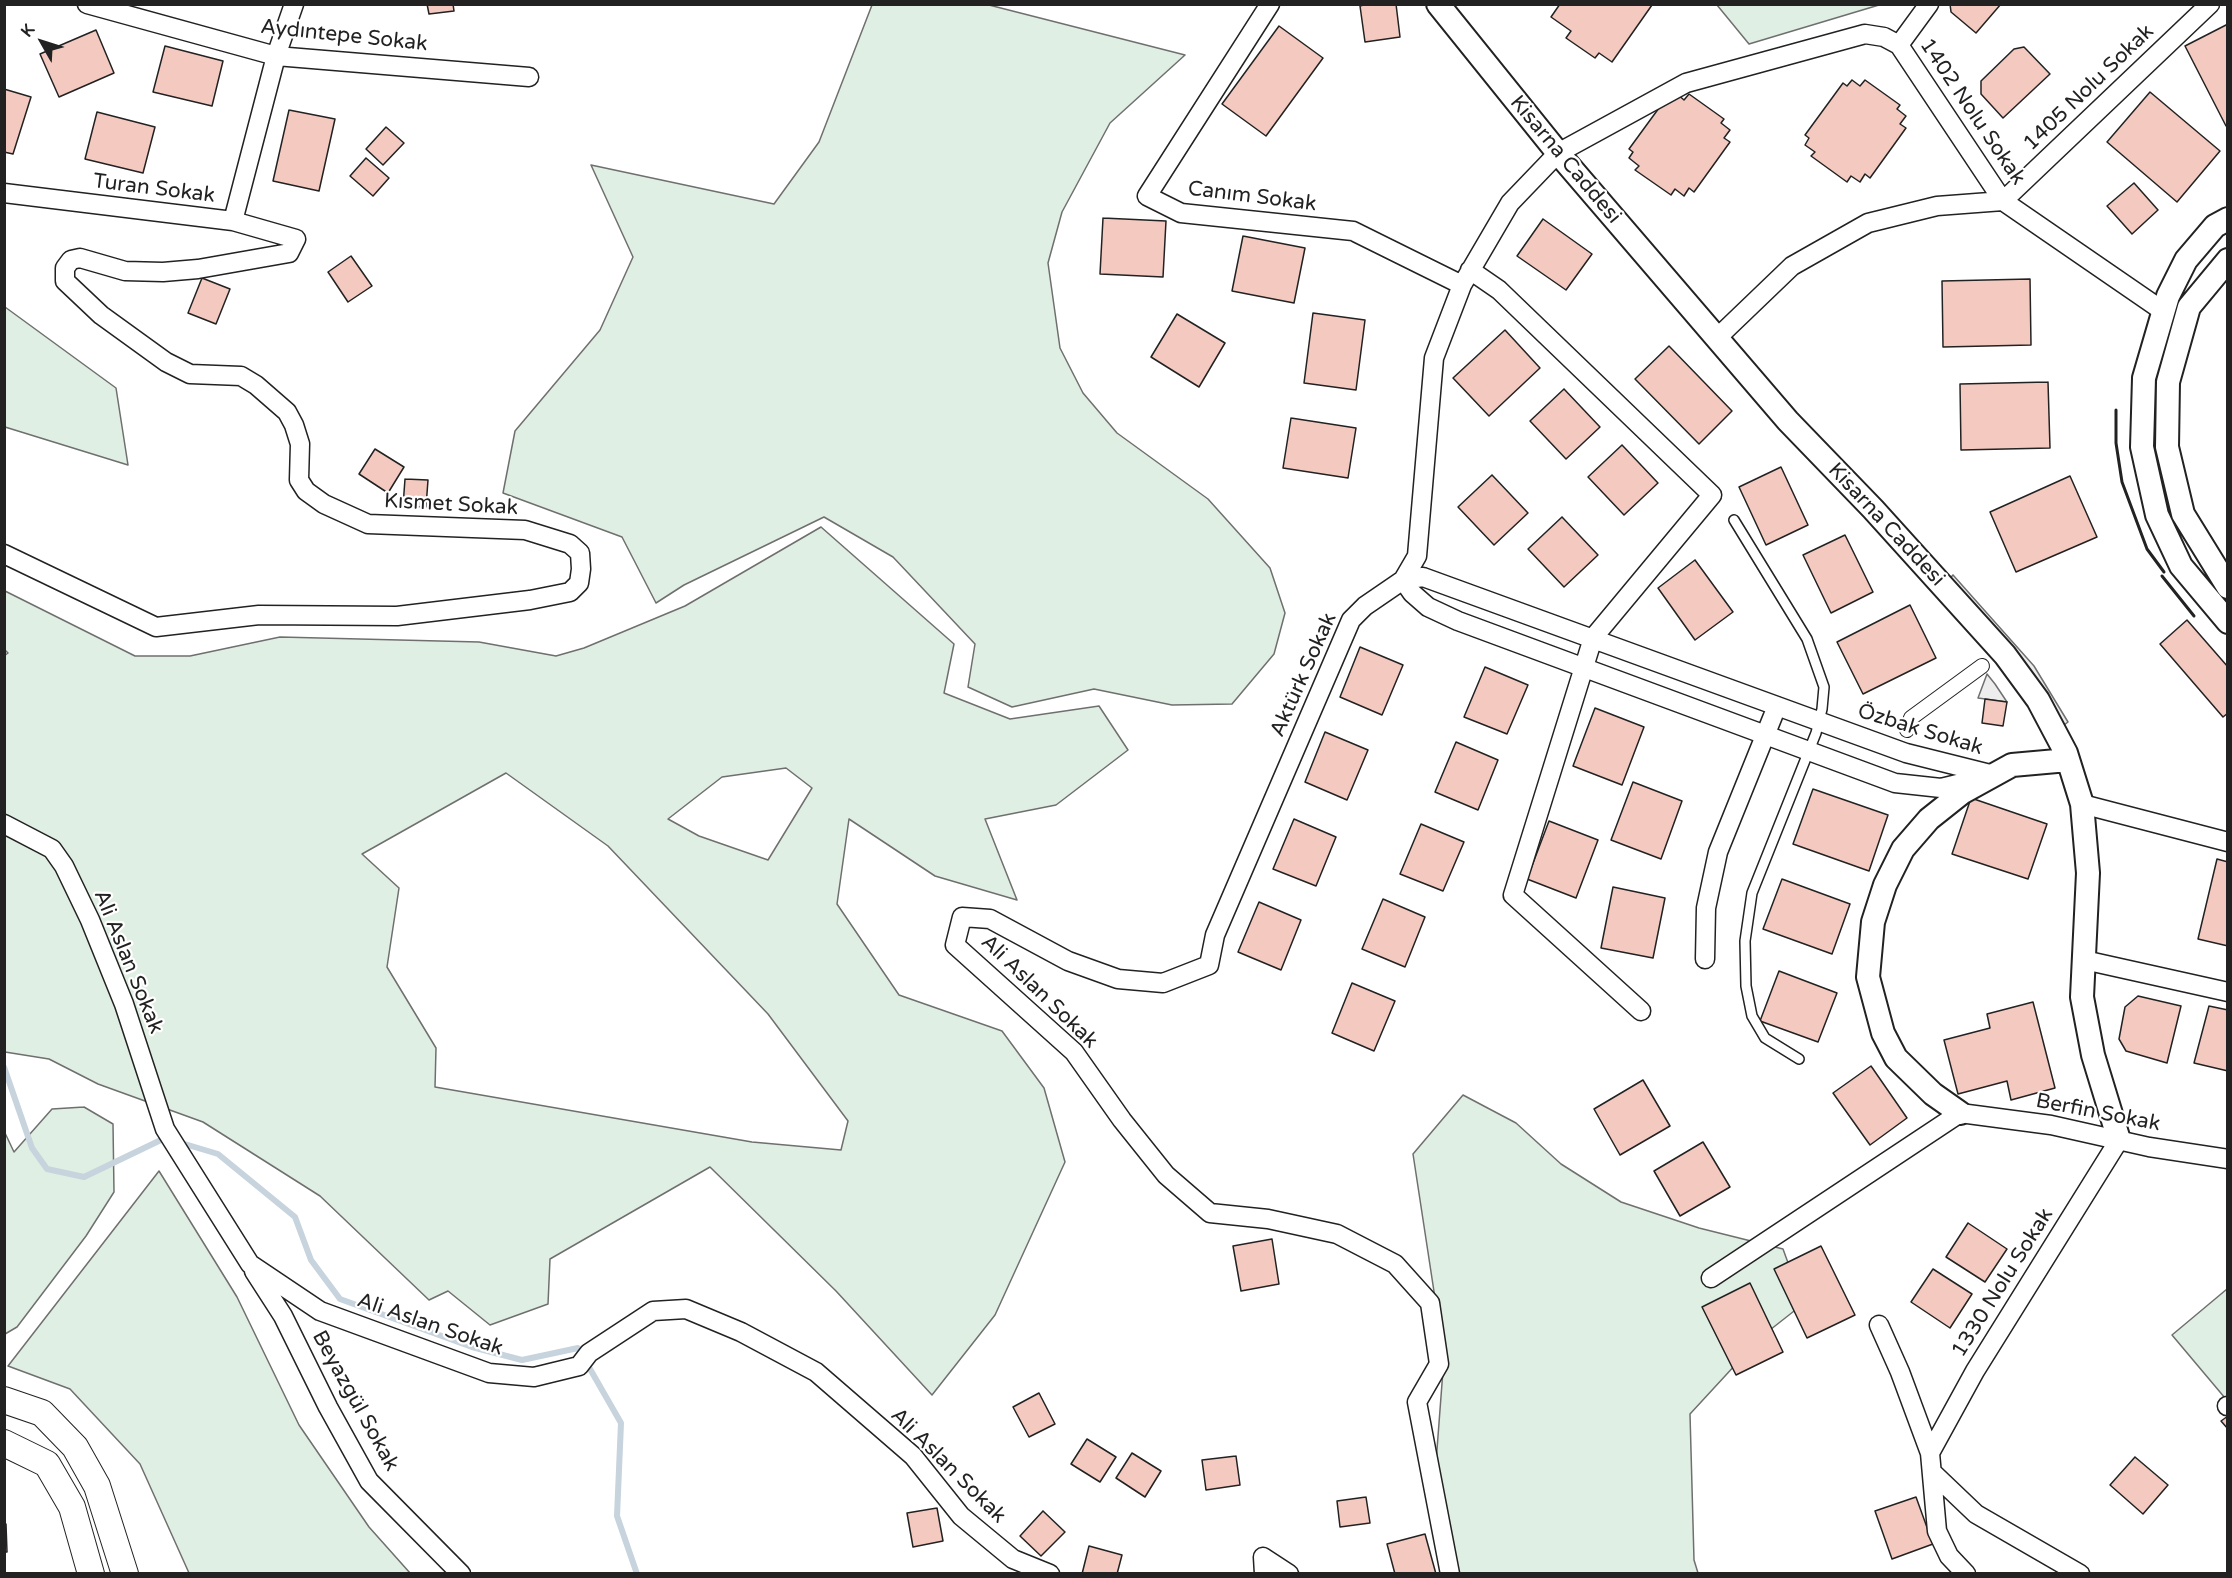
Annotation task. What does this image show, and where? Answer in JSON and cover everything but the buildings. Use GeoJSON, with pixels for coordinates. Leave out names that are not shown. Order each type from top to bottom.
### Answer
{"type":"FeatureCollection","features":[{"type":"Feature","properties":{"kind":"main road"},"geometry":{"type":"LineString","coordinates":[[4,1400],[42,1413],[75,1447],[97,1486],[125,1574]]}},
{"type":"Feature","properties":{"kind":"main road"},"geometry":{"type":"LineString","coordinates":[[4,1443],[47,1464],[72,1508],[91,1574]]}},
{"type":"Feature","properties":{"kind":"street","name":"Aydıntepe Sokak"},"geometry":{"type":"LineString","coordinates":[[87,4],[276,56],[530,77]]}},
{"type":"Feature","properties":{"kind":"street"},"geometry":{"type":"LineString","coordinates":[[233,221],[276,56],[294,4]]}},
{"type":"Feature","properties":{"kind":"street","name":"Canım Sokak"},"geometry":{"type":"LineString","coordinates":[[1270,4],[1147,196],[1181,213],[1353,231],[1466,277]]}},
{"type":"Feature","properties":{"kind":"street","name":"Kisarna Caddesi"},"geometry":{"type":"LineString","coordinates":[[1438,4],[1558,153],[1788,421],[1873,509],[2005,655],[2038,700],[2068,760],[2082,804],[2088,873],[2082,997],[2085,1022],[2119,1140]]}},
{"type":"Feature","properties":{"kind":"street"},"geometry":{"type":"LineString","coordinates":[[1899,45],[1929,4]]}},
{"type":"Feature","properties":{"kind":"street","name":"1405 Nolu Sokak"},"geometry":{"type":"LineString","coordinates":[[2003,201],[2210,4]]}},
{"type":"Feature","properties":{"kind":"street","name":"1402 Nolu Sokak"},"geometry":{"type":"LineString","coordinates":[[1558,153],[1686,83],[1865,34],[1884,37],[1899,45],[2003,201],[2163,311]]}},
{"type":"Feature","properties":{"kind":"street","name":"Aktürk Sokak"},"geometry":{"type":"LineString","coordinates":[[962,917],[990,919],[1068,961],[1118,979],[1163,982],[1209,965],[1215,934],[1351,620],[1365,606],[1403,580],[1417,556],[1434,358],[1466,277],[1510,203],[1558,153]]}},
{"type":"Feature","properties":{"kind":"street","name":"Turan Sokak"},"geometry":{"type":"LineString","coordinates":[[4,193],[233,221],[296,239]]}},
{"type":"Feature","properties":{"kind":"street"},"geometry":{"type":"LineString","coordinates":[[1717,338],[1792,266],[1868,223],[1937,206],[2003,201]]}},
{"type":"Feature","properties":{"kind":"street"},"geometry":{"type":"LineString","coordinates":[[2228,219],[2215,226],[2186,260],[2163,311],[2144,378],[2142,447],[2157,515],[2181,566],[2228,622]]}},
{"type":"Feature","properties":{"kind":"street","name":"Kısmet Sokak"},"geometry":{"type":"LineString","coordinates":[[4,554],[156,627],[259,615],[397,616],[530,600],[570,592],[579,583],[580,553],[570,544],[525,530],[368,524],[324,504],[306,491],[299,480],[300,444],[287,412],[256,385],[241,376],[190,374],[166,362],[101,315],[65,281],[65,268],[71,260],[80,258],[125,271],[163,272],[198,269],[289,253],[296,239]]}},
{"type":"Feature","properties":{"kind":"street"},"geometry":{"type":"LineString","coordinates":[[2228,260],[2189,308],[2168,382],[2167,447],[2183,514],[2228,587]]}},
{"type":"Feature","properties":{"kind":"street"},"geometry":{"type":"LineString","coordinates":[[1466,277],[1500,290],[1712,495],[1593,638],[1513,895],[1641,1011]]}},
{"type":"Feature","properties":{"kind":"street","name":"Özbak Sokak"},"geometry":{"type":"LineString","coordinates":[[1423,577],[1906,753],[1994,775],[1941,788],[1895,783],[1448,617],[1428,607],[1412,593],[1403,580],[1423,577]]}},
{"type":"Feature","properties":{"kind":"street"},"geometry":{"type":"LineString","coordinates":[[1907,730],[1911,718],[1982,666]]}},
{"type":"Feature","properties":{"kind":"street"},"geometry":{"type":"LineString","coordinates":[[1705,959],[1706,908],[1718,852],[1777,706]]}},
{"type":"Feature","properties":{"kind":"street"},"geometry":{"type":"LineString","coordinates":[[1711,1278],[1960,1113],[1933,1094],[1896,1058],[1883,1033],[1868,977],[1873,922],[1885,885],[1903,849],[1929,819],[1963,792],[2012,765],[2031,761],[2068,760]]}},
{"type":"Feature","properties":{"kind":"street"},"geometry":{"type":"LineString","coordinates":[[2082,804],[2228,842]]}},
{"type":"Feature","properties":{"kind":"street","name":"Ali Aslan Sokak"},"geometry":{"type":"LineString","coordinates":[[4,824],[52,849],[64,866],[90,920],[124,1004],[165,1129],[250,1264],[320,1311],[489,1373],[534,1377],[584,1360],[652,1311],[686,1309],[741,1332],[816,1372],[913,1456],[961,1516],[1013,1558],[1050,1574]]}},
{"type":"Feature","properties":{"kind":"street","name":"Ali Aslan Sokak"},"geometry":{"type":"LineString","coordinates":[[962,917],[955,945],[1074,1052],[1122,1120],[1166,1175],[1209,1213],[1268,1219],[1337,1234],[1395,1264],[1430,1303],[1439,1364],[1418,1402],[1450,1574]]}},
{"type":"Feature","properties":{"kind":"street"},"geometry":{"type":"LineString","coordinates":[[2084,960],[2228,992]]}},
{"type":"Feature","properties":{"kind":"street","name":"Berfin Sokak"},"geometry":{"type":"LineString","coordinates":[[1960,1113],[2051,1125],[2119,1140],[2228,1159]]}},
{"type":"Feature","properties":{"kind":"street","name":"1330 Nolu Sokak"},"geometry":{"type":"LineString","coordinates":[[1930,1453],[1975,1371],[2119,1140]]}},
{"type":"Feature","properties":{"kind":"street","name":"Beyazgül Sokak"},"geometry":{"type":"LineString","coordinates":[[250,1264],[283,1316],[328,1407],[369,1481],[461,1574]]}},
{"type":"Feature","properties":{"kind":"street"},"geometry":{"type":"LineString","coordinates":[[1878,1325],[1900,1372],[1930,1453],[1937,1531],[1949,1556],[1966,1574]]}},
{"type":"Feature","properties":{"kind":"street"},"geometry":{"type":"LineString","coordinates":[[1933,1473],[1976,1514],[2080,1574]]}},
{"type":"Feature","properties":{"kind":"street"},"geometry":{"type":"LineString","coordinates":[[1264,1574],[1263,1557],[1289,1574]]}},
{"type":"Feature","properties":{"kind":"lane"},"geometry":{"type":"LineString","coordinates":[[1734,520],[1807,639],[1824,687],[1819,721],[1809,751],[1752,893],[1745,941],[1746,986],[1752,1016],[1765,1038],[1799,1059]]}},
{"type":"Feature","properties":{"kind":"green space"},"geometry":{"type":"Polygon","coordinates":[[[872,5],[989,5],[1185,55],[1110,123],[1062,212],[1048,263],[1060,348],[1083,393],[1117,433],[1208,499],[1270,568],[1285,613],[1274,654],[1232,704],[1172,705],[1094,689],[1012,707],[968,687],[975,644],[893,557],[824,517],[684,585],[656,603],[622,537],[503,493],[515,431],[600,330],[633,257],[591,165],[774,204],[819,142],[872,5]]]}},
{"type":"Feature","properties":{"kind":"green space"},"geometry":{"type":"Polygon","coordinates":[[[1717,5],[1879,5],[1749,44],[1717,5]]]}},
{"type":"Feature","properties":{"kind":"green space"},"geometry":{"type":"Polygon","coordinates":[[[5,307],[116,388],[128,465],[5,427],[5,307]]]}},
{"type":"Feature","properties":{"kind":"green space"},"geometry":{"type":"Polygon","coordinates":[[[821,527],[954,644],[944,693],[1010,719],[1099,706],[1128,750],[1056,805],[985,819],[1017,900],[935,876],[849,819],[837,904],[899,995],[1002,1031],[1044,1088],[1065,1162],[995,1315],[932,1395],[836,1291],[710,1167],[550,1259],[548,1304],[490,1325],[448,1291],[429,1300],[320,1196],[203,1122],[98,1084],[49,1059],[5,1052],[4,656],[8,653],[4,649],[5,591],[135,656],[190,656],[280,637],[479,642],[556,656],[584,648],[685,606],[821,527]],[[786,768],[722,777],[668,819],[699,836],[768,860],[812,788],[786,768]],[[506,773],[362,854],[399,888],[387,967],[436,1048],[435,1087],[752,1142],[841,1150],[848,1121],[768,1014],[608,846],[506,773]]]}},
{"type":"Feature","properties":{"kind":"green space"},"geometry":{"type":"Polygon","coordinates":[[[1463,1095],[1516,1123],[1561,1164],[1621,1202],[1699,1228],[1783,1249],[1803,1304],[1761,1337],[1690,1414],[1694,1560],[1698,1573],[1444,1573],[1434,1489],[1444,1357],[1413,1154],[1463,1095]]]}},
{"type":"Feature","properties":{"kind":"green space"},"geometry":{"type":"Polygon","coordinates":[[[84,1107],[113,1124],[114,1192],[86,1236],[17,1327],[5,1334],[5,1133],[14,1152],[52,1109],[84,1107]]]}},
{"type":"Feature","properties":{"kind":"green space"},"geometry":{"type":"Polygon","coordinates":[[[159,1171],[237,1297],[299,1425],[369,1527],[410,1573],[189,1573],[140,1464],[70,1389],[8,1366],[159,1171]]]}},
{"type":"Feature","properties":{"kind":"green space"},"geometry":{"type":"Polygon","coordinates":[[[2227,1289],[2227,1396],[2225,1398],[2172,1335],[2227,1289]]]}},
{"type":"Feature","properties":{"kind":"shaded area"},"geometry":{"type":"Polygon","coordinates":[[[1953,575],[2034,666],[2068,722],[2060,728],[1945,584],[1953,575]]]}},
{"type":"Feature","properties":{"kind":"shaded area"},"geometry":{"type":"Polygon","coordinates":[[[1987,674],[1995,684],[2007,702],[1978,698],[1987,674]]]}},
{"type":"Feature","properties":{"kind":"waterway"},"geometry":{"type":"LineString","coordinates":[[4,1067],[32,1148],[47,1169],[84,1177],[165,1138],[169,1139]]}},
{"type":"Feature","properties":{"kind":"waterway"},"geometry":{"type":"LineString","coordinates":[[178,1142],[218,1154],[295,1217],[311,1260],[340,1299],[472,1347],[522,1360],[578,1348],[621,1423],[617,1516],[637,1574]]}},
{"type":"Feature","properties":{"kind":"wall"},"geometry":{"type":"LineString","coordinates":[[2116,410],[2116,443],[2122,482],[2147,549],[2164,572]]}},
{"type":"Feature","properties":{"kind":"wall"},"geometry":{"type":"LineString","coordinates":[[2162,576],[2194,616]]}}]}
